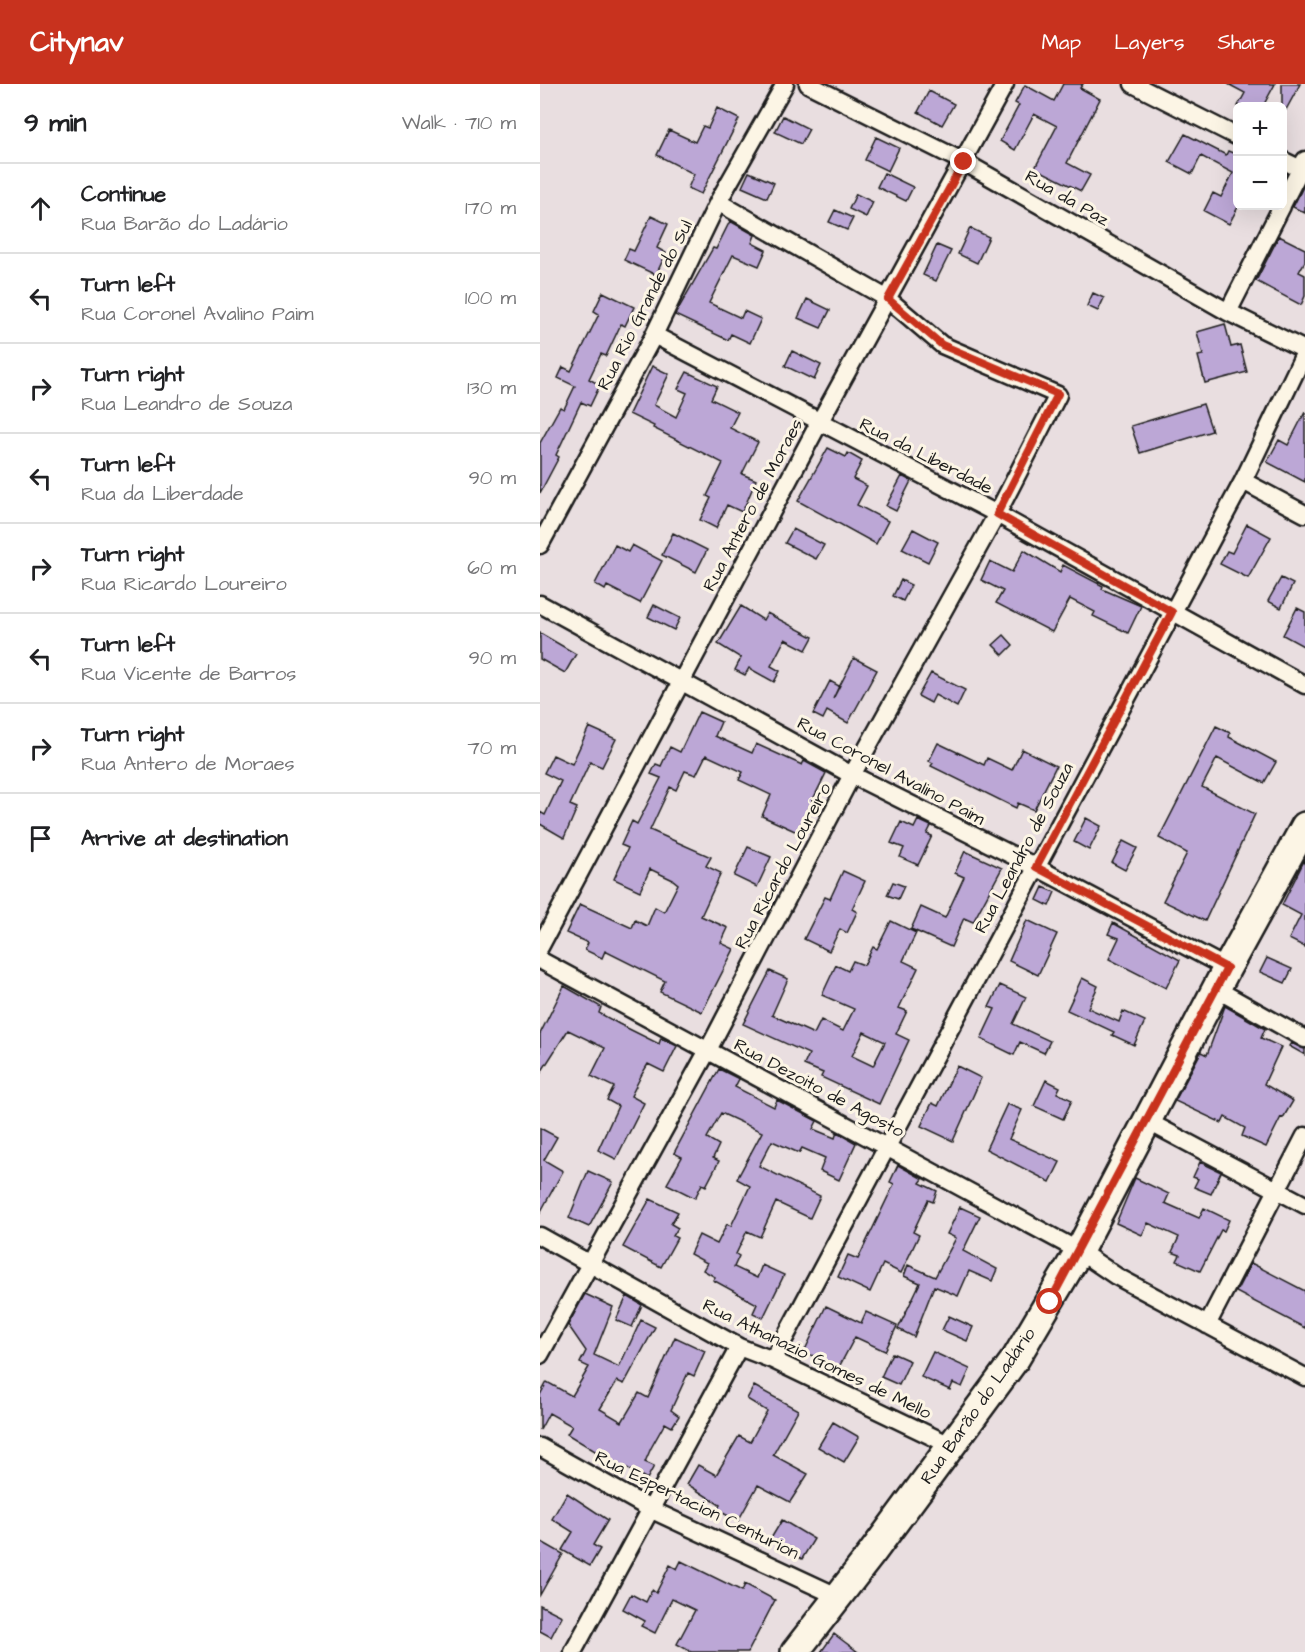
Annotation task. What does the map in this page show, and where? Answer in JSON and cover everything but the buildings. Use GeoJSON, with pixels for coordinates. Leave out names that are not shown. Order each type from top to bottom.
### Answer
{"type":"FeatureCollection","features":[{"type":"Feature","properties":{"kind":"main road","name":"Rua Barão do Ladário"},"geometry":{"type":"LineString","coordinates":[[795,1652],[1016,1358],[1079,1251],[1305,826]]}},
{"type":"Feature","properties":{"kind":"street","name":"Rua Rio Grande do Sul"},"geometry":{"type":"LineString","coordinates":[[540,545],[654,335],[718,202],[785,84]]}},
{"type":"Feature","properties":{"kind":"street","name":"Rua da Paz"},"geometry":{"type":"LineString","coordinates":[[808,84],[964,162],[1228,312],[1305,351]]}},
{"type":"Feature","properties":{"kind":"street","name":"Rua Antero de Moraes"},"geometry":{"type":"LineString","coordinates":[[540,946],[819,423],[1005,84]]}},
{"type":"Feature","properties":{"kind":"street"},"geometry":{"type":"LineString","coordinates":[[1133,84],[1233,134]]}},
{"type":"Feature","properties":{"kind":"street"},"geometry":{"type":"LineString","coordinates":[[1287,162],[1304,167],[1287,196]]}},
{"type":"Feature","properties":{"kind":"street"},"geometry":{"type":"LineString","coordinates":[[718,202],[888,299]]}},
{"type":"Feature","properties":{"kind":"street"},"geometry":{"type":"LineString","coordinates":[[1228,312],[1279,210]]}},
{"type":"Feature","properties":{"kind":"street","name":"Rua Ricardo Loureiro"},"geometry":{"type":"LineString","coordinates":[[540,1355],[708,1050],[852,776],[997,514],[1058,394],[942,345],[888,299]]}},
{"type":"Feature","properties":{"kind":"street","name":"Rua da Liberdade"},"geometry":{"type":"LineString","coordinates":[[654,335],[997,514],[1305,685]]}},
{"type":"Feature","properties":{"kind":"street","name":"Rua Leandro de Souza"},"geometry":{"type":"LineString","coordinates":[[773,1360],[1243,481],[1305,351]]}},
{"type":"Feature","properties":{"kind":"street"},"geometry":{"type":"LineString","coordinates":[[1243,481],[1305,514]]}},
{"type":"Feature","properties":{"kind":"street","name":"Rua Coronel Avalino Paim"},"geometry":{"type":"LineString","coordinates":[[540,604],[682,680],[852,776],[1036,867],[1222,979],[1305,1039]]}},
{"type":"Feature","properties":{"kind":"street","name":"Rua Dezoito de Agosto"},"geometry":{"type":"LineString","coordinates":[[540,960],[1079,1251],[1116,1276],[1305,1377]]}},
{"type":"Feature","properties":{"kind":"street"},"geometry":{"type":"LineString","coordinates":[[1148,1122],[1305,1205]]}},
{"type":"Feature","properties":{"kind":"street"},"geometry":{"type":"LineString","coordinates":[[1208,1325],[1305,1136]]}},
{"type":"Feature","properties":{"kind":"street","name":"Rua Athanazio Gomes de Mello"},"geometry":{"type":"LineString","coordinates":[[540,1236],[739,1347],[773,1360],[952,1446]]}},
{"type":"Feature","properties":{"kind":"street"},"geometry":{"type":"LineString","coordinates":[[573,1652],[739,1347]]}},
{"type":"Feature","properties":{"kind":"street","name":"Rua Espertacion Centurion"},"geometry":{"type":"LineString","coordinates":[[540,1447],[652,1510],[837,1596]]}},
{"type":"Feature","properties":{"kind":"route"},"geometry":{"type":"LineString","coordinates":[[964,162],[888,299],[942,345],[1058,394],[997,514],[1172,612],[1036,867],[1227,968],[1148,1122],[1050,1302]]}}]}
